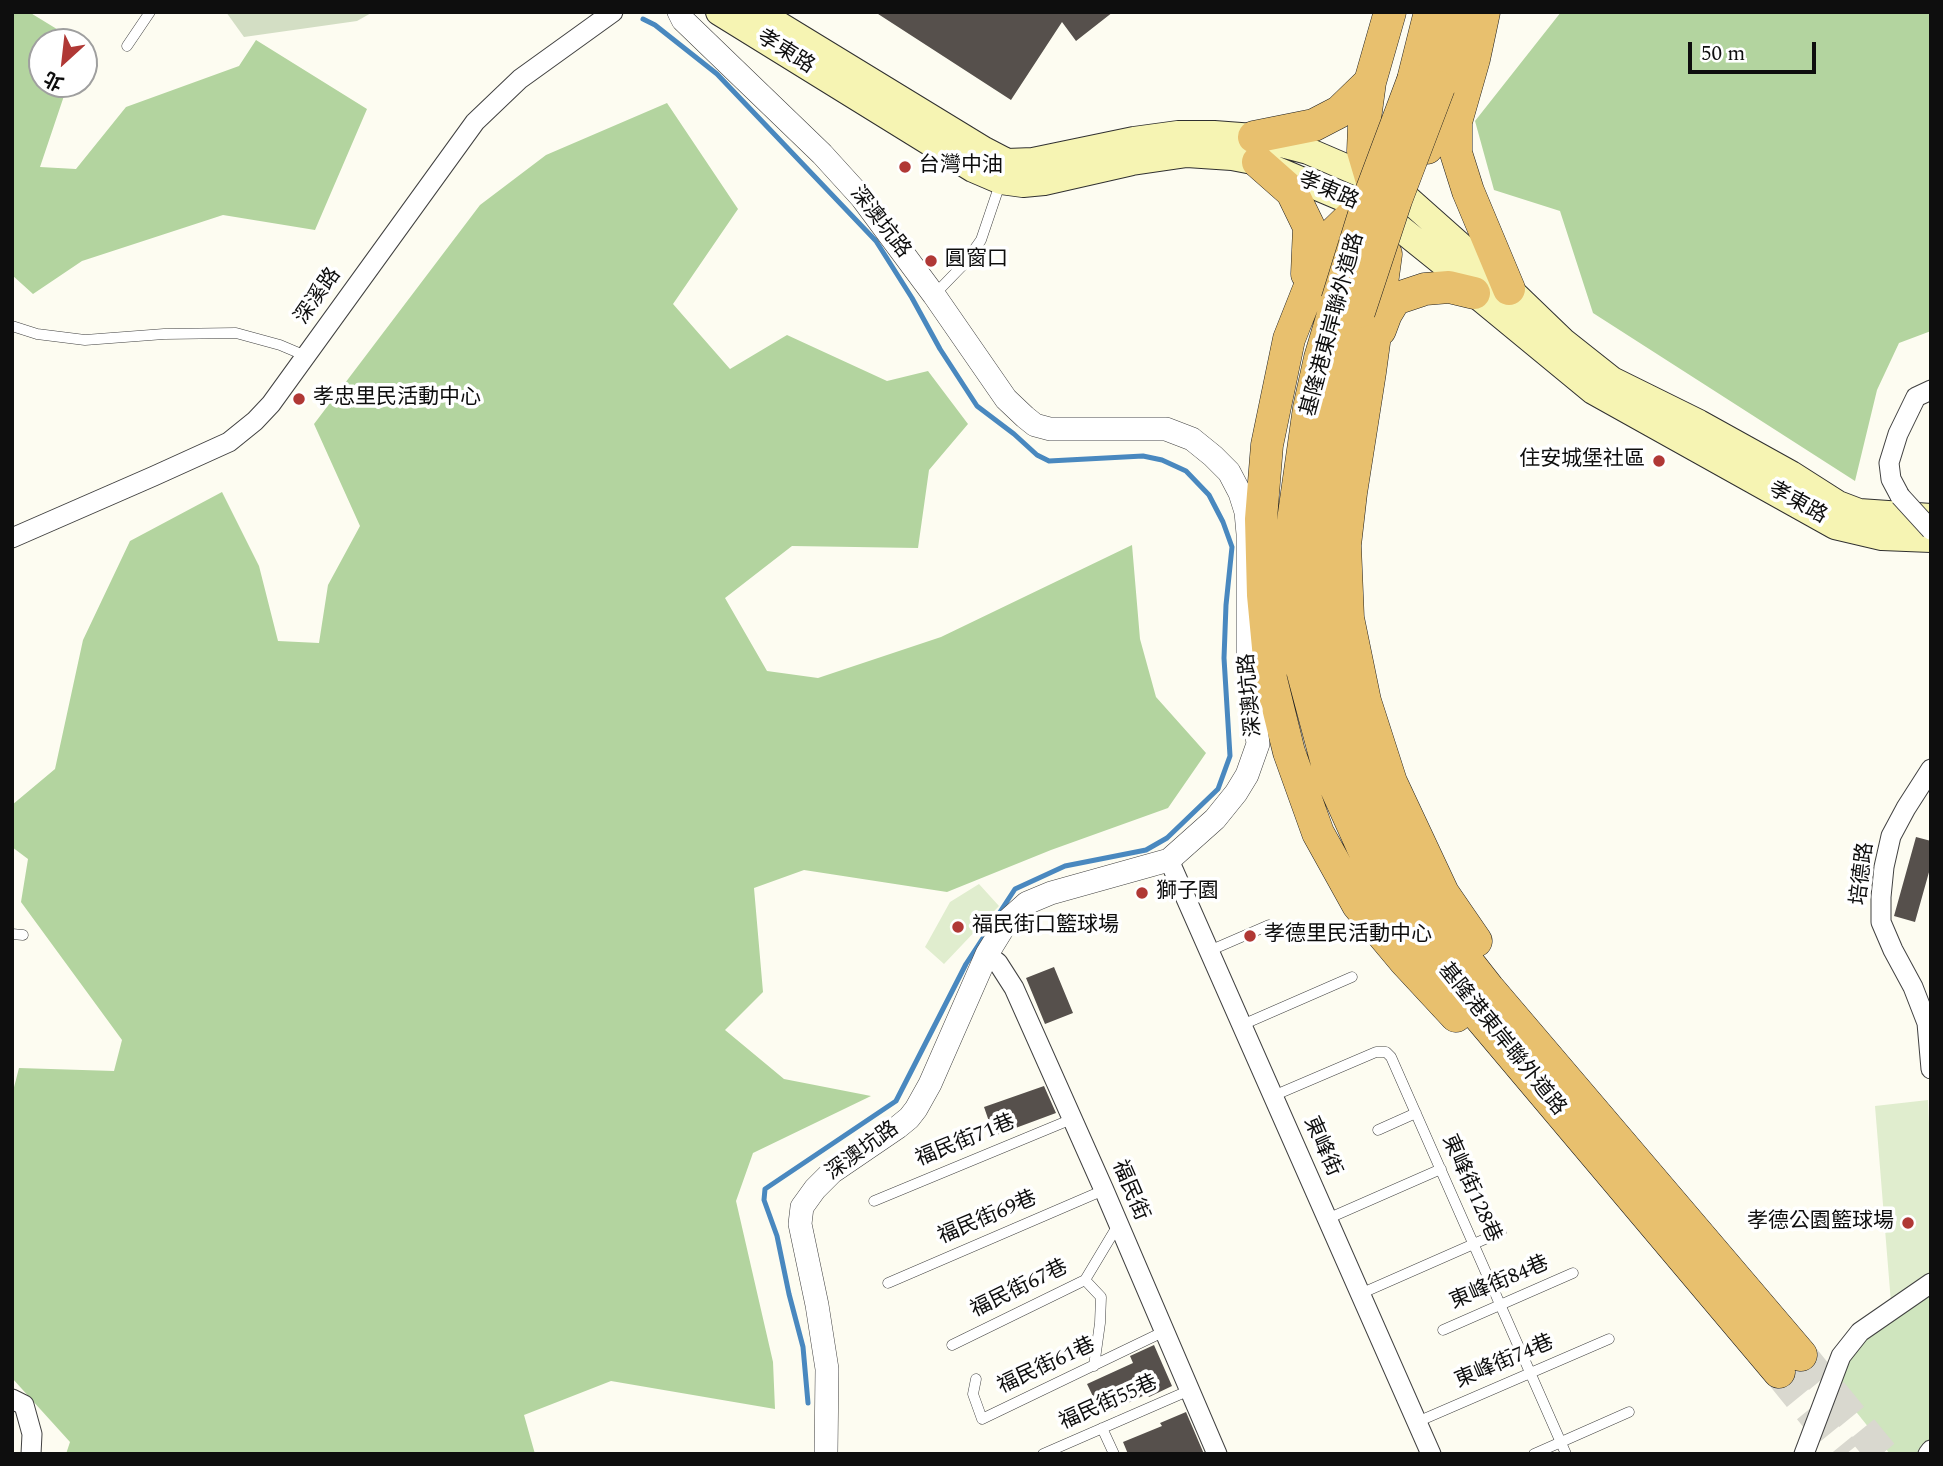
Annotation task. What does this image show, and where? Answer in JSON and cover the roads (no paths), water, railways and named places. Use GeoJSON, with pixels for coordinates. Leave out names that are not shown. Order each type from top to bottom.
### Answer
{"type":"FeatureCollection","features":[{"type":"Feature","properties":{"kind":"highway"},"geometry":{"type":"LineString","coordinates":[[1370,372],[1381,199],[1363,151],[1364,126],[1370,82],[1390,12]]}},
{"type":"Feature","properties":{"kind":"highway","name":"基隆港東岸聯外道路"},"geometry":{"type":"LineString","coordinates":[[1426,84],[1430,12]]}},
{"type":"Feature","properties":{"kind":"highway","name":"基隆港東岸聯外道路"},"geometry":{"type":"LineString","coordinates":[[1458,12],[1426,84],[1371,192],[1348,306],[1320,358],[1321,410],[1292,528],[1296,647],[1330,775],[1382,885],[1467,1002],[1555,1085],[1790,1363]]}},
{"type":"Feature","properties":{"kind":"highway"},"geometry":{"type":"LineString","coordinates":[[1484,12],[1456,122],[1456,153],[1468,191],[1509,289]]}},
{"type":"Feature","properties":{"kind":"highway"},"geometry":{"type":"LineString","coordinates":[[1289,339],[1329,238],[1415,176],[1474,59]]}},
{"type":"Feature","properties":{"kind":"highway"},"geometry":{"type":"LineString","coordinates":[[1370,82],[1339,112],[1256,149],[1292,192],[1309,227],[1307,273],[1289,339],[1267,445],[1261,519],[1263,595],[1270,679],[1289,752],[1318,833],[1358,905],[1468,1029],[1555,1085]]}},
{"type":"Feature","properties":{"kind":"highway"},"geometry":{"type":"LineString","coordinates":[[1474,293],[1449,287],[1425,289],[1395,299],[1378,334],[1350,494],[1345,545],[1348,618],[1365,701],[1391,782],[1443,893],[1506,985],[1555,1085]]}},
{"type":"Feature","properties":{"kind":"main road","name":"孝東路"},"geometry":{"type":"LineString","coordinates":[[719,12],[973,169],[1001,181],[1023,184],[1044,182],[1132,162],[1187,154],[1232,157],[1256,149]]}},
{"type":"Feature","properties":{"kind":"main road","name":"孝東路"},"geometry":{"type":"LineString","coordinates":[[758,12],[1007,162],[1033,161],[1134,140],[1178,134],[1256,149],[1308,151],[1509,289],[1564,342],[1612,380],[1699,423],[1791,474],[1838,504],[1859,512],[1931,517]]}},
{"type":"Feature","properties":{"kind":"main road","name":"孝東路"},"geometry":{"type":"LineString","coordinates":[[1381,199],[1474,293],[1593,391],[1835,526],[1882,537],[1931,539]]}},
{"type":"Feature","properties":{"kind":"street","name":"深溪路"},"geometry":{"type":"LineString","coordinates":[[12,538],[229,442],[255,421],[306,356],[475,122],[520,79],[613,12]]}},
{"type":"Feature","properties":{"kind":"street","name":"深澳坑路"},"geometry":{"type":"LineString","coordinates":[[679,12],[683,20],[822,154],[862,198],[1006,399],[1024,417],[1035,425],[1050,429],[1166,429],[1192,439],[1229,472],[1246,512],[1248,659],[1258,744],[1247,775],[1236,793],[1215,820],[1169,860],[1051,892],[1027,903],[1008,920],[987,954],[930,1084],[916,1109],[898,1127],[832,1172],[802,1207],[800,1224],[827,1369],[826,1454]]}},
{"type":"Feature","properties":{"kind":"street"},"geometry":{"type":"LineString","coordinates":[[1931,390],[1916,397],[1898,434],[1889,463],[1891,479],[1900,496],[1931,530]]}},
{"type":"Feature","properties":{"kind":"street","name":"培德路"},"geometry":{"type":"LineString","coordinates":[[1931,769],[1891,836],[1881,897],[1881,922],[1913,987],[1927,1023],[1931,1069]]}},
{"type":"Feature","properties":{"kind":"street","name":"東峰街"},"geometry":{"type":"LineString","coordinates":[[1169,860],[1431,1454]]}},
{"type":"Feature","properties":{"kind":"street","name":"福民街"},"geometry":{"type":"LineString","coordinates":[[987,954],[998,963],[1014,988],[1217,1454]]}},
{"type":"Feature","properties":{"kind":"street"},"geometry":{"type":"LineString","coordinates":[[1804,1454],[1841,1356],[1860,1332],[1931,1283]]}},
{"type":"Feature","properties":{"kind":"street"},"geometry":{"type":"LineString","coordinates":[[12,1399],[24,1405],[32,1434],[31,1454]]}},
{"type":"Feature","properties":{"kind":"lane"},"geometry":{"type":"LineString","coordinates":[[127,46],[150,12]]}},
{"type":"Feature","properties":{"kind":"lane"},"geometry":{"type":"LineString","coordinates":[[934,295],[964,264],[981,240],[1001,181]]}},
{"type":"Feature","properties":{"kind":"lane"},"geometry":{"type":"LineString","coordinates":[[12,326],[37,334],[85,340],[236,332],[306,356]]}},
{"type":"Feature","properties":{"kind":"lane"},"geometry":{"type":"LineString","coordinates":[[1209,951],[1269,925]]}},
{"type":"Feature","properties":{"kind":"lane"},"geometry":{"type":"LineString","coordinates":[[1242,1025],[1352,977]]}},
{"type":"Feature","properties":{"kind":"lane","name":"東峰街128巷"},"geometry":{"type":"LineString","coordinates":[[1273,1096],[1376,1052],[1386,1052],[1391,1057],[1566,1454]]}},
{"type":"Feature","properties":{"kind":"lane"},"geometry":{"type":"LineString","coordinates":[[1378,1130],[1416,1113]]}},
{"type":"Feature","properties":{"kind":"lane","name":"福民街71巷"},"geometry":{"type":"LineString","coordinates":[[874,1200],[1072,1119]]}},
{"type":"Feature","properties":{"kind":"lane"},"geometry":{"type":"LineString","coordinates":[[1327,1219],[1441,1169]]}},
{"type":"Feature","properties":{"kind":"lane","name":"福民街69巷"},"geometry":{"type":"LineString","coordinates":[[888,1283],[1104,1190]]}},
{"type":"Feature","properties":{"kind":"lane","name":"福民街67巷"},"geometry":{"type":"LineString","coordinates":[[952,1345],[1085,1280],[1118,1225]]}},
{"type":"Feature","properties":{"kind":"lane"},"geometry":{"type":"LineString","coordinates":[[1360,1294],[1501,1232]]}},
{"type":"Feature","properties":{"kind":"lane","name":"東峰街84巷"},"geometry":{"type":"LineString","coordinates":[[1443,1330],[1573,1273]]}},
{"type":"Feature","properties":{"kind":"lane"},"geometry":{"type":"LineString","coordinates":[[1085,1280],[1101,1297],[1094,1366]]}},
{"type":"Feature","properties":{"kind":"lane","name":"福民街61巷"},"geometry":{"type":"LineString","coordinates":[[976,1379],[973,1394],[982,1419],[1165,1331]]}},
{"type":"Feature","properties":{"kind":"lane","name":"東峰街74巷"},"geometry":{"type":"LineString","coordinates":[[1417,1422],[1609,1339]]}},
{"type":"Feature","properties":{"kind":"lane","name":"福民街55巷"},"geometry":{"type":"LineString","coordinates":[[1043,1454],[1189,1390]]}},
{"type":"Feature","properties":{"kind":"lane"},"geometry":{"type":"LineString","coordinates":[[1534,1454],[1629,1412]]}},
{"type":"Feature","properties":{"kind":"lane"},"geometry":{"type":"LineString","coordinates":[[1102,1428],[1114,1454]]}},
{"type":"Feature","properties":{"kind":"waterway"},"geometry":{"type":"LineString","coordinates":[[643,19],[655,25],[717,74],[876,241],[977,406],[1037,455],[1049,461],[1143,456],[1162,460],[1186,471],[1209,495],[1232,547],[1224,658],[1230,756],[1218,789],[1167,838],[1146,850],[1065,866],[1015,889],[966,964],[896,1101],[765,1189],[764,1200],[777,1236],[803,1347],[808,1403]]}},
{"type":"Feature","properties":{"kind":"tunnel"},"geometry":{"type":"LineString","coordinates":[[1801,1355],[1882,1454]]}},
{"type":"Feature","properties":{"kind":"tunnel"},"geometry":{"type":"LineString","coordinates":[[1779,1372],[1846,1454]]}},
{"type":"Feature","properties":{"kind":"place","name":"台灣中油"},"geometry":{"type":"Point","coordinates":[905,167]}},
{"type":"Feature","properties":{"kind":"place","name":"圓窗口"},"geometry":{"type":"Point","coordinates":[931,261]}},
{"type":"Feature","properties":{"kind":"place","name":"孝忠里民活動中心"},"geometry":{"type":"Point","coordinates":[299,399]}},
{"type":"Feature","properties":{"kind":"place","name":"住安城堡社區"},"geometry":{"type":"Point","coordinates":[1659,461]}},
{"type":"Feature","properties":{"kind":"place","name":"獅子園"},"geometry":{"type":"Point","coordinates":[1142,893]}},
{"type":"Feature","properties":{"kind":"place","name":"福民街口籃球場"},"geometry":{"type":"Point","coordinates":[958,927]}},
{"type":"Feature","properties":{"kind":"place","name":"孝德里民活動中心"},"geometry":{"type":"Point","coordinates":[1250,936]}},
{"type":"Feature","properties":{"kind":"place","name":"孝德公園籃球場"},"geometry":{"type":"Point","coordinates":[1908,1223]}}]}
